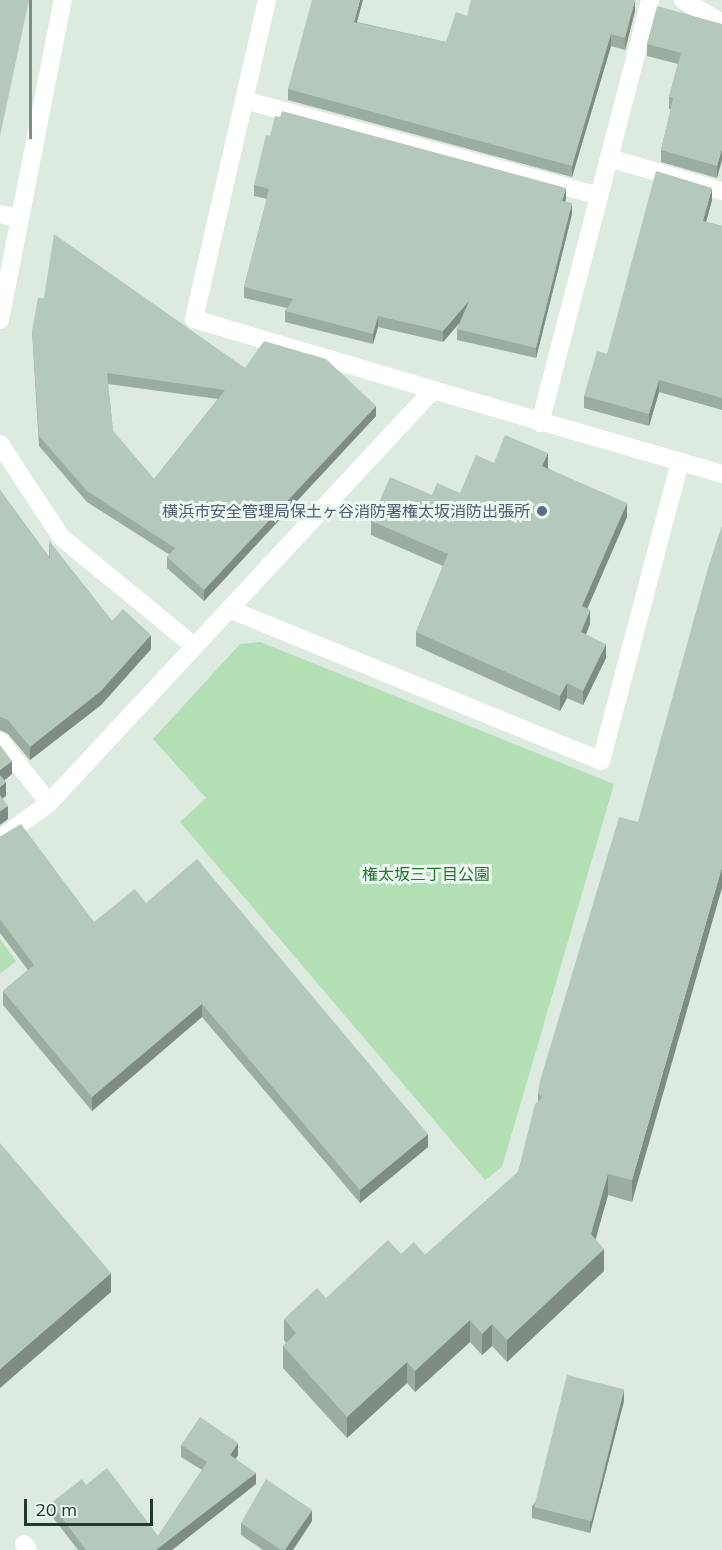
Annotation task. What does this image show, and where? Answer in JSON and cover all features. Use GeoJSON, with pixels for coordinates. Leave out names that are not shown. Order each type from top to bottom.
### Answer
{"type":"FeatureCollection","features":[{"type":"Feature","properties":{"kind":"street"},"geometry":{"type":"LineString","coordinates":[[0,320],[63,0]]}},
{"type":"Feature","properties":{"kind":"street"},"geometry":{"type":"LineString","coordinates":[[267,0],[194,319],[540,423],[722,474]]}},
{"type":"Feature","properties":{"kind":"street"},"geometry":{"type":"LineString","coordinates":[[540,423],[650,0]]}},
{"type":"Feature","properties":{"kind":"street"},"geometry":{"type":"LineString","coordinates":[[682,0],[722,23]]}},
{"type":"Feature","properties":{"kind":"street"},"geometry":{"type":"LineString","coordinates":[[244,100],[599,196]]}},
{"type":"Feature","properties":{"kind":"street"},"geometry":{"type":"LineString","coordinates":[[609,158],[722,191]]}},
{"type":"Feature","properties":{"kind":"street"},"geometry":{"type":"LineString","coordinates":[[0,214],[20,218]]}},
{"type":"Feature","properties":{"kind":"street"},"geometry":{"type":"LineString","coordinates":[[0,838],[49,803],[433,390]]}},
{"type":"Feature","properties":{"kind":"street"},"geometry":{"type":"LineString","coordinates":[[0,444],[61,537],[194,646]]}},
{"type":"Feature","properties":{"kind":"street"},"geometry":{"type":"LineString","coordinates":[[229,609],[601,761],[680,462]]}},
{"type":"Feature","properties":{"kind":"street"},"geometry":{"type":"LineString","coordinates":[[0,741],[49,803]]}},
{"type":"Feature","properties":{"kind":"green space","name":"権太坂三丁目公園"},"geometry":{"type":"Polygon","coordinates":[[[260,642],[614,784],[502,1167],[485,1180],[180,822],[206,798],[153,739],[240,644],[260,642]]]}},
{"type":"Feature","properties":{"kind":"green space"},"geometry":{"type":"Polygon","coordinates":[[[0,939],[16,961],[0,974],[0,939]]]}},
{"type":"Feature","properties":{"kind":"building"},"geometry":{"type":"Polygon","coordinates":[[[0,0],[29,0],[0,136],[0,0]]]}},
{"type":"Feature","properties":{"kind":"building"},"geometry":{"type":"Polygon","coordinates":[[[312,0],[360,0],[354,22],[446,42],[456,12],[467,16],[471,0],[635,0],[625,38],[611,34],[572,166],[288,89],[312,0]]]}},
{"type":"Feature","properties":{"kind":"building"},"geometry":{"type":"Polygon","coordinates":[[[657,6],[722,24],[722,148],[717,166],[661,150],[673,98],[669,97],[681,53],[647,44],[657,6]]]}},
{"type":"Feature","properties":{"kind":"building"},"geometry":{"type":"Polygon","coordinates":[[[282,111],[566,188],[562,201],[572,203],[536,348],[457,329],[469,301],[443,331],[378,316],[373,334],[285,311],[293,299],[244,287],[269,189],[254,185],[266,135],[270,136],[275,116],[280,117],[282,111]]]}},
{"type":"Feature","properties":{"kind":"building"},"geometry":{"type":"Polygon","coordinates":[[[656,171],[712,188],[703,221],[722,226],[722,398],[659,380],[649,414],[584,396],[597,351],[607,354],[656,171]]]}},
{"type":"Feature","properties":{"kind":"building"},"geometry":{"type":"Polygon","coordinates":[[[54,234],[245,368],[264,341],[326,359],[376,406],[204,590],[167,557],[175,548],[87,491],[39,436],[32,331],[38,298],[44,298],[54,234]],[[107,373],[113,431],[154,479],[225,390],[107,373]]]}},
{"type":"Feature","properties":{"kind":"building"},"geometry":{"type":"Polygon","coordinates":[[[505,435],[548,453],[542,466],[627,503],[582,606],[590,610],[581,632],[606,644],[583,691],[567,683],[560,696],[416,632],[448,554],[371,521],[390,477],[432,495],[437,483],[460,493],[476,455],[494,463],[505,435]]]}},
{"type":"Feature","properties":{"kind":"building"},"geometry":{"type":"Polygon","coordinates":[[[0,490],[50,559],[49,541],[112,621],[123,609],[151,635],[101,691],[30,747],[8,720],[0,717],[0,490]]]}},
{"type":"Feature","properties":{"kind":"building"},"geometry":{"type":"Polygon","coordinates":[[[722,525],[722,867],[632,1180],[608,1174],[591,1234],[604,1249],[507,1340],[492,1324],[482,1334],[470,1320],[415,1371],[407,1362],[347,1417],[283,1346],[296,1333],[284,1319],[317,1288],[326,1298],[388,1240],[401,1254],[414,1242],[425,1255],[518,1172],[535,1104],[542,1098],[538,1093],[540,1081],[619,817],[638,822],[722,525]]]}},
{"type":"Feature","properties":{"kind":"building"},"geometry":{"type":"Polygon","coordinates":[[[0,745],[12,761],[0,770],[0,745]]]}},
{"type":"Feature","properties":{"kind":"building"},"geometry":{"type":"Polygon","coordinates":[[[0,775],[6,782],[0,787],[0,775]]]}},
{"type":"Feature","properties":{"kind":"building"},"geometry":{"type":"Polygon","coordinates":[[[0,795],[8,806],[0,811],[0,795]]]}},
{"type":"Feature","properties":{"kind":"building"},"geometry":{"type":"Polygon","coordinates":[[[21,824],[94,922],[135,889],[146,903],[197,859],[428,1134],[360,1190],[202,1004],[92,1097],[3,991],[34,965],[0,919],[0,836],[21,824]]]}},
{"type":"Feature","properties":{"kind":"building"},"geometry":{"type":"Polygon","coordinates":[[[0,1143],[111,1273],[0,1369],[0,1143]]]}},
{"type":"Feature","properties":{"kind":"building"},"geometry":{"type":"Polygon","coordinates":[[[567,1375],[624,1389],[591,1521],[534,1507],[567,1375]]]}},
{"type":"Feature","properties":{"kind":"building"},"geometry":{"type":"Polygon","coordinates":[[[200,1417],[238,1443],[230,1455],[256,1473],[156,1550],[86,1550],[51,1503],[82,1479],[86,1485],[107,1468],[158,1536],[207,1462],[181,1445],[200,1417]]]}},
{"type":"Feature","properties":{"kind":"building"},"geometry":{"type":"Polygon","coordinates":[[[266,1479],[312,1510],[285,1550],[281,1550],[241,1523],[266,1479]]]}},
{"type":"Feature","properties":{"kind":"place","name":"横浜市安全管理局保土ヶ谷消防署権太坂消防出張所"},"geometry":{"type":"Point","coordinates":[542,511]}}]}
